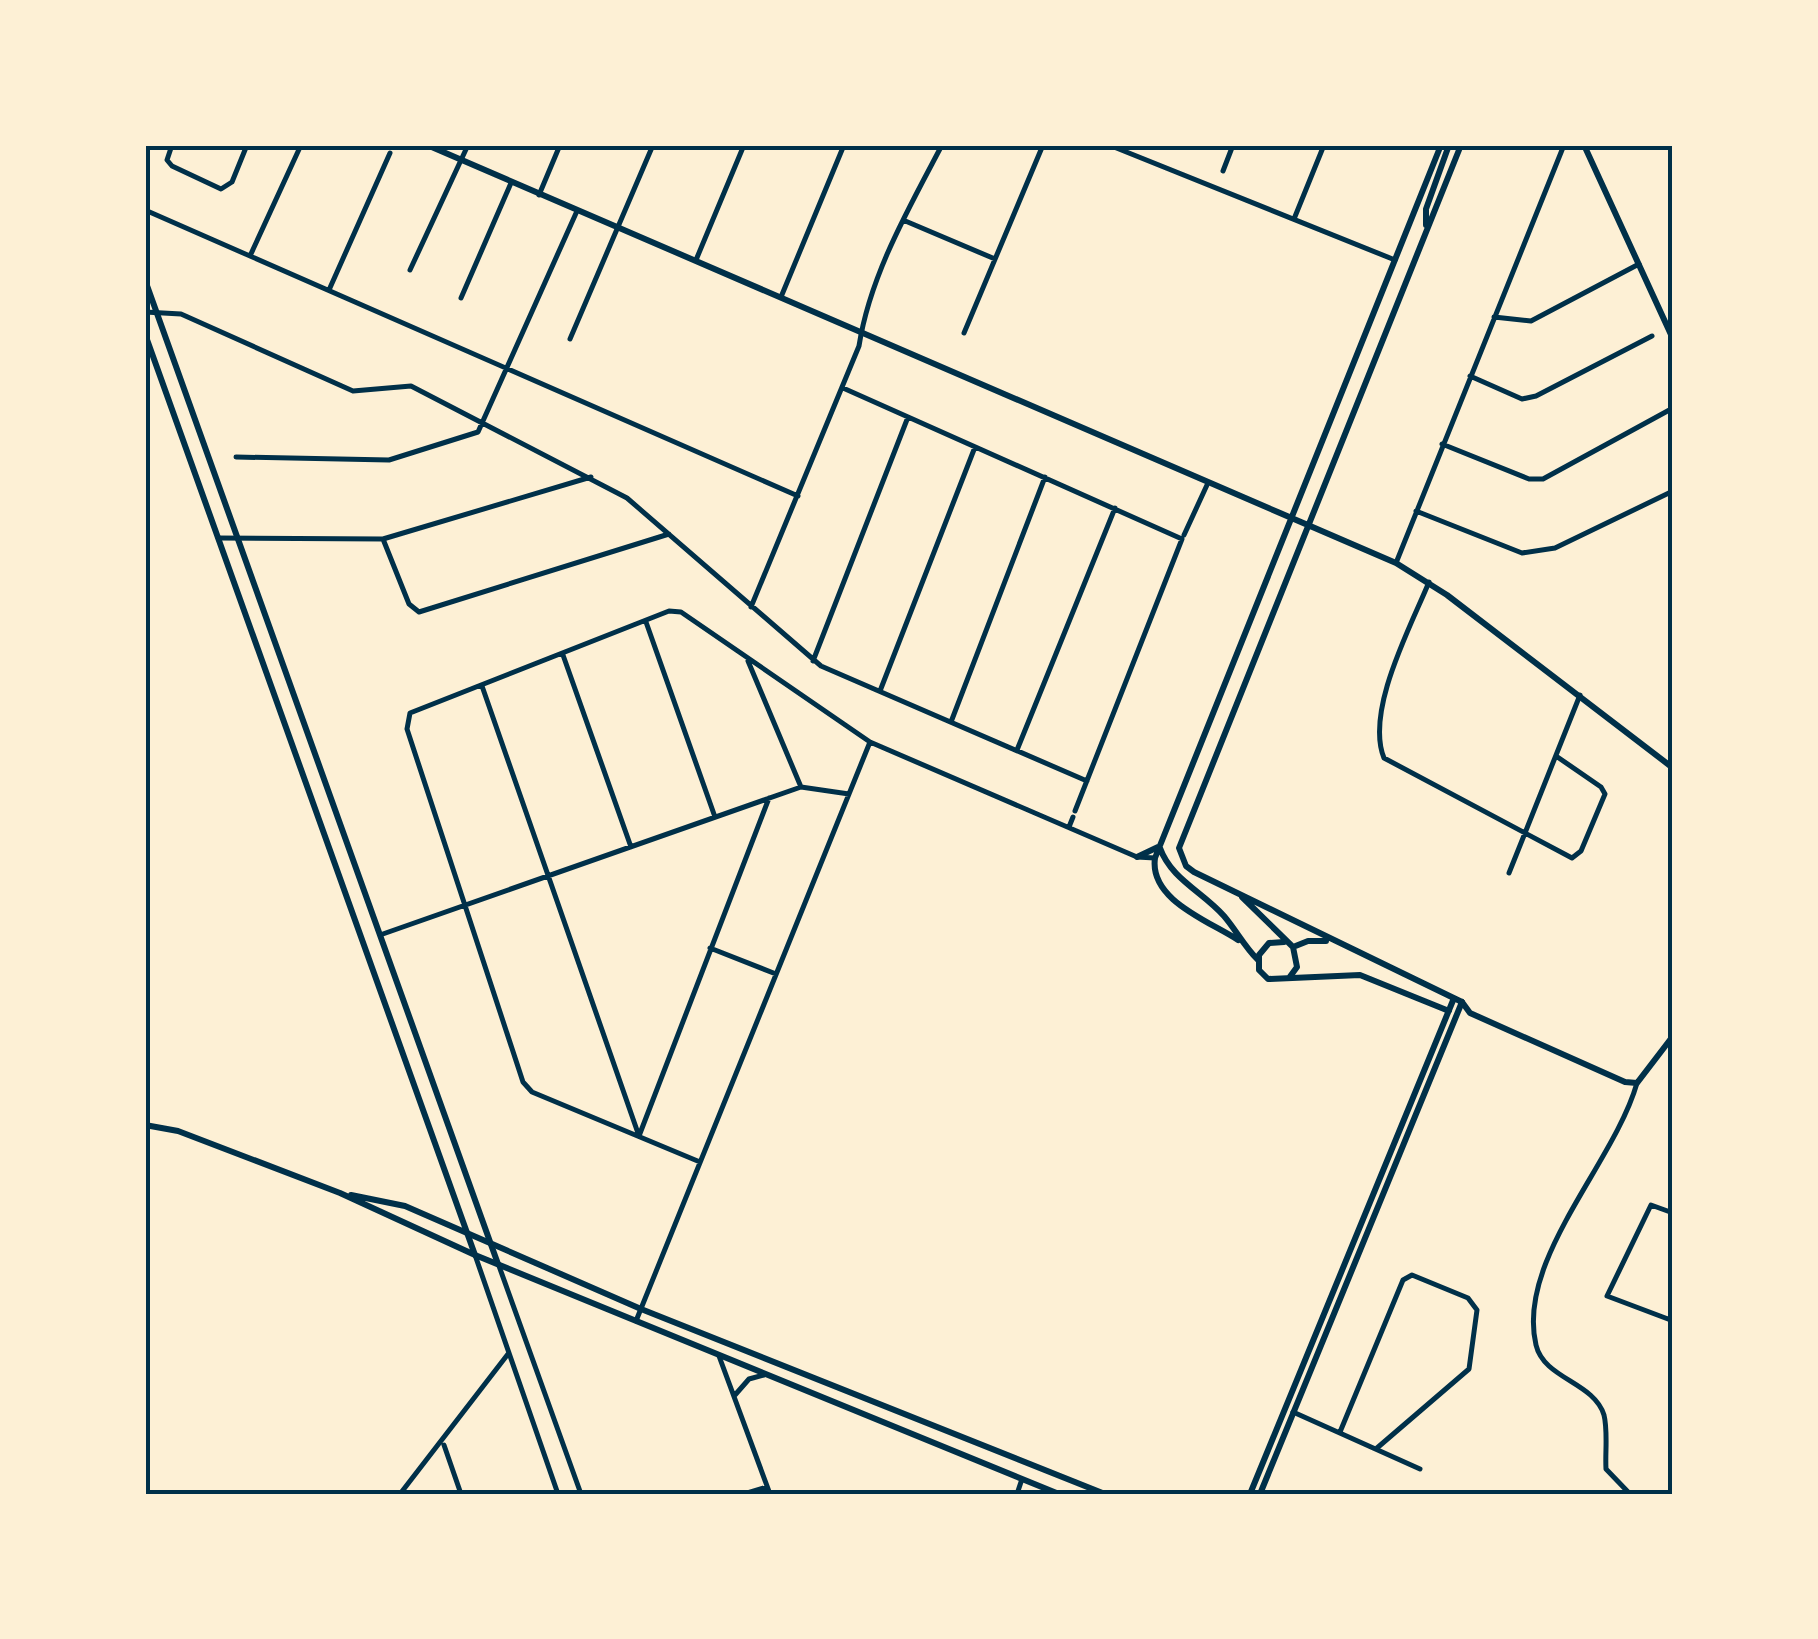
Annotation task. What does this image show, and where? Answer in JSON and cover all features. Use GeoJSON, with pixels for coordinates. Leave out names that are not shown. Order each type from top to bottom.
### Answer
{"type":"FeatureCollection","features":[{"type":"Feature","properties":{"kind":"main road"},"geometry":{"type":"LineString","coordinates":[[427,145],[1396,563],[1429,582],[1673,768]]}},
{"type":"Feature","properties":{"kind":"main road"},"geometry":{"type":"LineString","coordinates":[[1441,145],[1159,847],[1155,878],[1164,892],[1238,940],[1258,960],[1265,977],[1277,982],[1360,975],[1453,1012],[1470,1013],[1611,1078],[1637,1083],[1673,1036]]}},
{"type":"Feature","properties":{"kind":"main road"},"geometry":{"type":"LineString","coordinates":[[1426,232],[1426,209],[1449,145]]}},
{"type":"Feature","properties":{"kind":"main road"},"geometry":{"type":"LineString","coordinates":[[1462,145],[1179,848],[1186,866],[1328,941],[1458,1000],[1470,1013]]}},
{"type":"Feature","properties":{"kind":"main road"},"geometry":{"type":"LineString","coordinates":[[1584,145],[1673,339]]}},
{"type":"Feature","properties":{"kind":"main road"},"geometry":{"type":"LineString","coordinates":[[145,280],[498,1264]]}},
{"type":"Feature","properties":{"kind":"main road"},"geometry":{"type":"LineString","coordinates":[[145,334],[475,1254]]}},
{"type":"Feature","properties":{"kind":"main road"},"geometry":{"type":"LineString","coordinates":[[1136,857],[1159,847]]}},
{"type":"Feature","properties":{"kind":"main road"},"geometry":{"type":"LineString","coordinates":[[1159,847],[1173,871],[1226,918],[1238,940]]}},
{"type":"Feature","properties":{"kind":"main road"},"geometry":{"type":"LineString","coordinates":[[1242,896],[1248,907],[1270,922],[1284,942],[1293,947],[1298,962],[1287,979]]}},
{"type":"Feature","properties":{"kind":"main road"},"geometry":{"type":"LineString","coordinates":[[1293,947],[1308,941],[1328,941]]}},
{"type":"Feature","properties":{"kind":"main road"},"geometry":{"type":"LineString","coordinates":[[1258,960],[1264,946],[1284,942]]}},
{"type":"Feature","properties":{"kind":"main road"},"geometry":{"type":"LineString","coordinates":[[1260,1494],[1346,1260],[1458,1000]]}},
{"type":"Feature","properties":{"kind":"main road"},"geometry":{"type":"LineString","coordinates":[[1250,1494],[1354,1264],[1453,1012]]}},
{"type":"Feature","properties":{"kind":"main road"},"geometry":{"type":"LineString","coordinates":[[145,1124],[178,1131],[340,1192],[498,1264],[1059,1494]]}},
{"type":"Feature","properties":{"kind":"main road"},"geometry":{"type":"LineString","coordinates":[[340,1192],[405,1206],[641,1309],[1105,1494]]}},
{"type":"Feature","properties":{"kind":"main road"},"geometry":{"type":"LineString","coordinates":[[1346,1260],[1354,1264]]}},
{"type":"Feature","properties":{"kind":"street"},"geometry":{"type":"LineString","coordinates":[[172,145],[168,160],[172,166],[226,188],[247,145]]}},
{"type":"Feature","properties":{"kind":"street"},"geometry":{"type":"LineString","coordinates":[[250,256],[300,145]]}},
{"type":"Feature","properties":{"kind":"street"},"geometry":{"type":"LineString","coordinates":[[410,270],[468,145]]}},
{"type":"Feature","properties":{"kind":"street"},"geometry":{"type":"LineString","coordinates":[[539,195],[560,145]]}},
{"type":"Feature","properties":{"kind":"street"},"geometry":{"type":"LineString","coordinates":[[570,338],[654,145]]}},
{"type":"Feature","properties":{"kind":"street"},"geometry":{"type":"LineString","coordinates":[[695,263],[744,145]]}},
{"type":"Feature","properties":{"kind":"street"},"geometry":{"type":"LineString","coordinates":[[780,299],[844,145]]}},
{"type":"Feature","properties":{"kind":"street"},"geometry":{"type":"LineString","coordinates":[[751,607],[842,388],[862,321],[903,220],[942,145]]}},
{"type":"Feature","properties":{"kind":"street"},"geometry":{"type":"LineString","coordinates":[[964,333],[1043,145]]}},
{"type":"Feature","properties":{"kind":"street"},"geometry":{"type":"LineString","coordinates":[[1109,145],[1395,260]]}},
{"type":"Feature","properties":{"kind":"street"},"geometry":{"type":"LineString","coordinates":[[1222,171],[1233,145]]}},
{"type":"Feature","properties":{"kind":"street"},"geometry":{"type":"LineString","coordinates":[[1294,219],[1324,145]]}},
{"type":"Feature","properties":{"kind":"street"},"geometry":{"type":"LineString","coordinates":[[1396,563],[1564,145]]}},
{"type":"Feature","properties":{"kind":"street"},"geometry":{"type":"LineString","coordinates":[[329,290],[390,153]]}},
{"type":"Feature","properties":{"kind":"street"},"geometry":{"type":"LineString","coordinates":[[461,298],[511,183]]}},
{"type":"Feature","properties":{"kind":"street"},"geometry":{"type":"LineString","coordinates":[[145,210],[798,496]]}},
{"type":"Feature","properties":{"kind":"street"},"geometry":{"type":"LineString","coordinates":[[236,457],[389,460],[472,435],[483,422],[576,211]]}},
{"type":"Feature","properties":{"kind":"street"},"geometry":{"type":"LineString","coordinates":[[903,220],[995,259]]}},
{"type":"Feature","properties":{"kind":"street"},"geometry":{"type":"LineString","coordinates":[[1494,317],[1531,321],[1639,264]]}},
{"type":"Feature","properties":{"kind":"street"},"geometry":{"type":"LineString","coordinates":[[145,312],[181,314],[353,391],[411,386],[592,477],[670,534],[813,661],[1088,781]]}},
{"type":"Feature","properties":{"kind":"street"},"geometry":{"type":"LineString","coordinates":[[1470,376],[1522,399],[1536,396],[1652,336]]}},
{"type":"Feature","properties":{"kind":"street"},"geometry":{"type":"LineString","coordinates":[[842,388],[1182,536]]}},
{"type":"Feature","properties":{"kind":"street"},"geometry":{"type":"LineString","coordinates":[[1442,444],[1529,479],[1544,479],[1673,408]]}},
{"type":"Feature","properties":{"kind":"street"},"geometry":{"type":"LineString","coordinates":[[813,661],[908,417]]}},
{"type":"Feature","properties":{"kind":"street"},"geometry":{"type":"LineString","coordinates":[[880,691],[975,447]]}},
{"type":"Feature","properties":{"kind":"street"},"geometry":{"type":"LineString","coordinates":[[218,538],[383,539],[592,477]]}},
{"type":"Feature","properties":{"kind":"street"},"geometry":{"type":"LineString","coordinates":[[951,722],[1045,478]]}},
{"type":"Feature","properties":{"kind":"street"},"geometry":{"type":"LineString","coordinates":[[1069,827],[1182,536],[1207,484]]}},
{"type":"Feature","properties":{"kind":"street"},"geometry":{"type":"LineString","coordinates":[[1416,511],[1522,553],[1556,548],[1673,491]]}},
{"type":"Feature","properties":{"kind":"street"},"geometry":{"type":"LineString","coordinates":[[1017,750],[1115,508]]}},
{"type":"Feature","properties":{"kind":"street"},"geometry":{"type":"LineString","coordinates":[[383,539],[409,604],[419,612],[670,534]]}},
{"type":"Feature","properties":{"kind":"street"},"geometry":{"type":"LineString","coordinates":[[1429,582],[1385,693],[1381,752],[1394,766],[1572,858],[1578,856],[1604,802],[1601,786],[1556,756]]}},
{"type":"Feature","properties":{"kind":"street"},"geometry":{"type":"LineString","coordinates":[[700,1162],[532,1092],[523,1082],[407,718],[669,611],[681,612],[804,701],[870,742],[1136,857],[1155,858]]}},
{"type":"Feature","properties":{"kind":"street"},"geometry":{"type":"LineString","coordinates":[[646,622],[715,817]]}},
{"type":"Feature","properties":{"kind":"street"},"geometry":{"type":"LineString","coordinates":[[563,655],[631,847]]}},
{"type":"Feature","properties":{"kind":"street"},"geometry":{"type":"LineString","coordinates":[[747,657],[801,787]]}},
{"type":"Feature","properties":{"kind":"street"},"geometry":{"type":"LineString","coordinates":[[482,686],[639,1136]]}},
{"type":"Feature","properties":{"kind":"street"},"geometry":{"type":"LineString","coordinates":[[1508,873],[1580,694]]}},
{"type":"Feature","properties":{"kind":"street"},"geometry":{"type":"LineString","coordinates":[[636,1320],[870,742]]}},
{"type":"Feature","properties":{"kind":"street"},"geometry":{"type":"LineString","coordinates":[[380,935],[801,787],[849,794]]}},
{"type":"Feature","properties":{"kind":"street"},"geometry":{"type":"LineString","coordinates":[[639,1136],[769,798]]}},
{"type":"Feature","properties":{"kind":"street"},"geometry":{"type":"LineString","coordinates":[[710,948],[776,974]]}},
{"type":"Feature","properties":{"kind":"street"},"geometry":{"type":"LineString","coordinates":[[1630,1494],[1606,1470],[1604,1416],[1596,1399],[1555,1372],[1537,1352],[1530,1321],[1538,1280],[1637,1083]]}},
{"type":"Feature","properties":{"kind":"street"},"geometry":{"type":"LineString","coordinates":[[1673,1213],[1650,1205],[1607,1296],[1668,1320],[1673,1316]]}},
{"type":"Feature","properties":{"kind":"street"},"geometry":{"type":"LineString","coordinates":[[475,1254],[558,1494]]}},
{"type":"Feature","properties":{"kind":"street"},"geometry":{"type":"LineString","coordinates":[[498,1264],[581,1494]]}},
{"type":"Feature","properties":{"kind":"street"},"geometry":{"type":"LineString","coordinates":[[1340,1432],[1403,1280],[1412,1275],[1468,1298],[1478,1310],[1469,1369],[1377,1448]]}},
{"type":"Feature","properties":{"kind":"street"},"geometry":{"type":"LineString","coordinates":[[400,1494],[443,1443],[509,1352]]}},
{"type":"Feature","properties":{"kind":"street"},"geometry":{"type":"LineString","coordinates":[[718,1355],[768,1490],[744,1494]]}},
{"type":"Feature","properties":{"kind":"street"},"geometry":{"type":"LineString","coordinates":[[735,1395],[749,1379],[766,1374]]}},
{"type":"Feature","properties":{"kind":"street"},"geometry":{"type":"LineString","coordinates":[[1292,1412],[1420,1470]]}},
{"type":"Feature","properties":{"kind":"street"},"geometry":{"type":"LineString","coordinates":[[443,1443],[461,1494]]}},
{"type":"Feature","properties":{"kind":"street"},"geometry":{"type":"LineString","coordinates":[[1017,1494],[1022,1479]]}}]}
